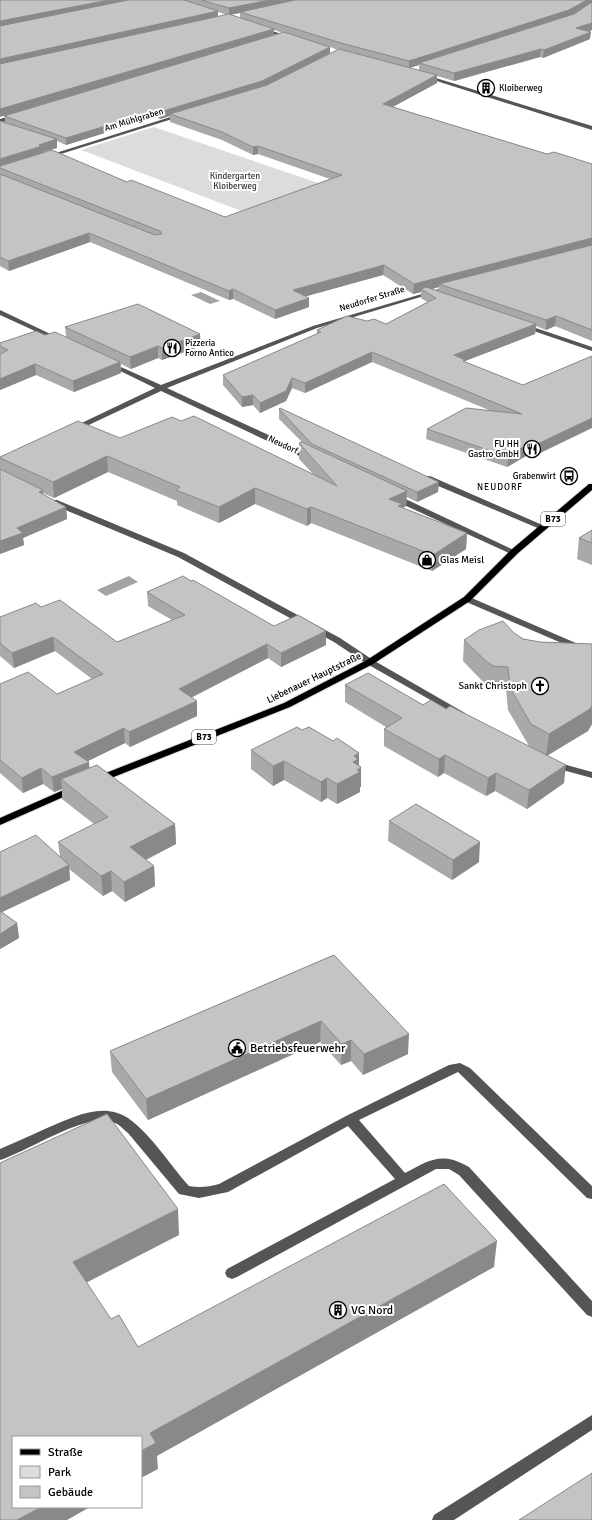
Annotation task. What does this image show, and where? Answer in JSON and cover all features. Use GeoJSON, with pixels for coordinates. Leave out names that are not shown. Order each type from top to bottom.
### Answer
{"type":"FeatureCollection","features":[{"type":"Feature","properties":{"kind":"main road","name":"Liebenauer Hauptstraße"},"geometry":{"type":"LineString","coordinates":[[0,822],[66,792],[287,705],[370,662],[467,599],[514,552],[592,486]]}},
{"type":"Feature","properties":{"kind":"street"},"geometry":{"type":"LineString","coordinates":[[252,26],[297,40]]}},
{"type":"Feature","properties":{"kind":"street"},"geometry":{"type":"LineString","coordinates":[[275,38],[283,36]]}},
{"type":"Feature","properties":{"kind":"street"},"geometry":{"type":"LineString","coordinates":[[417,74],[592,128]]}},
{"type":"Feature","properties":{"kind":"street","name":"Am Mühlgraben"},"geometry":{"type":"LineString","coordinates":[[42,158],[188,113]]}},
{"type":"Feature","properties":{"kind":"street"},"geometry":{"type":"LineString","coordinates":[[0,121],[23,114]]}},
{"type":"Feature","properties":{"kind":"street"},"geometry":{"type":"LineString","coordinates":[[0,125],[7,127]]}},
{"type":"Feature","properties":{"kind":"street"},"geometry":{"type":"LineString","coordinates":[[63,147],[70,149]]}},
{"type":"Feature","properties":{"kind":"street"},"geometry":{"type":"LineString","coordinates":[[426,293],[456,285]]}},
{"type":"Feature","properties":{"kind":"street"},"geometry":{"type":"LineString","coordinates":[[426,293],[440,298]]}},
{"type":"Feature","properties":{"kind":"street","name":"Neudorfer Straße"},"geometry":{"type":"LineString","coordinates":[[63,435],[161,388],[315,327],[426,293]]}},
{"type":"Feature","properties":{"kind":"street"},"geometry":{"type":"LineString","coordinates":[[0,312],[63,342]]}},
{"type":"Feature","properties":{"kind":"street"},"geometry":{"type":"LineString","coordinates":[[520,324],[592,349]]}},
{"type":"Feature","properties":{"kind":"street"},"geometry":{"type":"LineString","coordinates":[[105,361],[161,388]]}},
{"type":"Feature","properties":{"kind":"street","name":"Neudorf"},"geometry":{"type":"LineString","coordinates":[[161,388],[319,462]]}},
{"type":"Feature","properties":{"kind":"street"},"geometry":{"type":"LineString","coordinates":[[421,476],[544,527]]}},
{"type":"Feature","properties":{"kind":"street"},"geometry":{"type":"LineString","coordinates":[[389,495],[514,552]]}},
{"type":"Feature","properties":{"kind":"street"},"geometry":{"type":"LineString","coordinates":[[46,498],[59,505],[181,554],[337,640],[370,662]]}},
{"type":"Feature","properties":{"kind":"street"},"geometry":{"type":"LineString","coordinates":[[467,599],[592,654]]}},
{"type":"Feature","properties":{"kind":"street","name":"Liebenauer Hauptstraße"},"geometry":{"type":"LineString","coordinates":[[370,662],[470,719]]}},
{"type":"Feature","properties":{"kind":"street"},"geometry":{"type":"LineString","coordinates":[[546,762],[592,775]]}},
{"type":"Feature","properties":{"kind":"street"},"geometry":{"type":"LineString","coordinates":[[0,1155],[83,1118],[97,1114],[109,1116],[118,1118],[131,1128],[184,1190],[194,1193],[206,1193],[223,1188],[350,1119],[453,1068],[460,1067],[466,1070],[592,1194]]}},
{"type":"Feature","properties":{"kind":"street"},"geometry":{"type":"LineString","coordinates":[[350,1119],[404,1181]]}},
{"type":"Feature","properties":{"kind":"street"},"geometry":{"type":"LineString","coordinates":[[232,1273],[434,1164],[445,1163],[455,1165],[464,1171],[592,1311]]}},
{"type":"Feature","properties":{"kind":"street"},"geometry":{"type":"LineString","coordinates":[[440,1520],[592,1422]]}},
{"type":"Feature","properties":{"kind":"green space","name":"Kindergarten Kloiberweg"},"geometry":{"type":"Polygon","coordinates":[[[154,127],[321,184],[252,207],[408,268],[385,276],[239,210],[81,150],[154,127]]]}},
{"type":"Feature","properties":{"kind":"shaded area"},"geometry":{"type":"Polygon","coordinates":[[[201,292],[220,301],[210,304],[191,295],[201,292]]]}},
{"type":"Feature","properties":{"kind":"shaded area"},"geometry":{"type":"Polygon","coordinates":[[[129,576],[138,582],[106,596],[97,590],[129,576]]]}},
{"type":"Feature","properties":{"kind":"building"},"geometry":{"type":"Polygon","coordinates":[[[0,0],[109,0],[0,21],[0,0]]]}},
{"type":"Feature","properties":{"kind":"building"},"geometry":{"type":"Polygon","coordinates":[[[128,0],[184,0],[218,11],[0,59],[0,26],[128,0]]]}},
{"type":"Feature","properties":{"kind":"building"},"geometry":{"type":"Polygon","coordinates":[[[201,0],[270,0],[229,8],[201,0]]]}},
{"type":"Feature","properties":{"kind":"building"},"geometry":{"type":"Polygon","coordinates":[[[295,0],[587,0],[569,10],[409,61],[341,43],[240,12],[295,0]]]}},
{"type":"Feature","properties":{"kind":"building"},"geometry":{"type":"Polygon","coordinates":[[[592,2],[592,23],[576,28],[591,32],[544,50],[541,49],[454,73],[419,63],[574,14],[592,2]]]}},
{"type":"Feature","properties":{"kind":"building"},"geometry":{"type":"Polygon","coordinates":[[[229,14],[274,29],[0,109],[0,64],[229,14]]]}},
{"type":"Feature","properties":{"kind":"building"},"geometry":{"type":"Polygon","coordinates":[[[284,32],[330,47],[262,81],[160,112],[155,111],[66,138],[4,116],[284,32]]]}},
{"type":"Feature","properties":{"kind":"building"},"geometry":{"type":"Polygon","coordinates":[[[339,49],[437,75],[383,104],[547,154],[554,152],[592,164],[592,238],[414,284],[384,265],[293,290],[309,298],[275,310],[233,289],[229,291],[89,233],[8,261],[0,257],[0,174],[155,235],[162,234],[160,231],[0,168],[0,166],[52,150],[127,182],[131,180],[225,217],[342,175],[258,146],[253,147],[222,132],[170,114],[267,85],[339,49]]]}},
{"type":"Feature","properties":{"kind":"building"},"geometry":{"type":"Polygon","coordinates":[[[0,121],[57,139],[39,145],[42,146],[0,159],[0,121]]]}},
{"type":"Feature","properties":{"kind":"building"},"geometry":{"type":"Polygon","coordinates":[[[592,245],[592,330],[556,316],[546,320],[439,284],[592,245]]]}},
{"type":"Feature","properties":{"kind":"building"},"geometry":{"type":"Polygon","coordinates":[[[426,287],[536,324],[454,355],[465,360],[463,361],[523,385],[592,356],[592,418],[531,447],[526,445],[508,457],[427,429],[466,408],[522,414],[372,352],[305,383],[292,378],[286,391],[260,403],[253,395],[242,397],[223,375],[321,332],[317,330],[347,316],[367,321],[374,319],[386,324],[436,298],[421,289],[426,287]]]}},
{"type":"Feature","properties":{"kind":"building"},"geometry":{"type":"Polygon","coordinates":[[[138,304],[200,334],[162,348],[158,346],[130,357],[65,327],[138,304]]]}},
{"type":"Feature","properties":{"kind":"building"},"geometry":{"type":"Polygon","coordinates":[[[36,331],[45,335],[55,332],[120,362],[73,381],[35,364],[0,379],[0,354],[8,350],[0,346],[0,343],[36,331]]]}},
{"type":"Feature","properties":{"kind":"building"},"geometry":{"type":"Polygon","coordinates":[[[280,408],[439,482],[417,492],[312,444],[279,409],[280,408]]]}},
{"type":"Feature","properties":{"kind":"building"},"geometry":{"type":"Polygon","coordinates":[[[194,416],[337,486],[299,443],[302,442],[407,491],[389,499],[402,504],[398,506],[467,533],[433,555],[311,507],[307,509],[255,488],[219,507],[176,490],[180,487],[107,456],[53,482],[0,458],[78,421],[120,438],[172,417],[181,421],[194,416]]]}},
{"type":"Feature","properties":{"kind":"building"},"geometry":{"type":"Polygon","coordinates":[[[0,469],[43,490],[39,492],[66,507],[17,528],[23,533],[0,541],[0,469]]]}},
{"type":"Feature","properties":{"kind":"building"},"geometry":{"type":"Polygon","coordinates":[[[592,530],[592,543],[579,538],[592,530]]]}},
{"type":"Feature","properties":{"kind":"building"},"geometry":{"type":"Polygon","coordinates":[[[183,576],[191,581],[193,580],[274,626],[298,615],[326,631],[281,653],[267,644],[179,689],[197,701],[129,732],[124,728],[74,752],[89,762],[52,777],[41,768],[22,778],[0,760],[0,684],[28,672],[57,694],[103,674],[53,637],[12,653],[0,643],[0,617],[36,603],[41,607],[60,600],[117,642],[185,615],[147,592],[183,576]]]}},
{"type":"Feature","properties":{"kind":"building","name":"Sankt Christoph"},"geometry":{"type":"Polygon","coordinates":[[[503,621],[514,633],[523,639],[540,642],[592,644],[592,706],[590,709],[549,734],[531,724],[510,688],[508,667],[493,666],[464,640],[479,630],[503,621]]]}},
{"type":"Feature","properties":{"kind":"building"},"geometry":{"type":"Polygon","coordinates":[[[368,673],[423,705],[431,700],[446,709],[450,706],[566,765],[529,790],[496,773],[488,778],[445,755],[439,759],[384,729],[402,718],[345,685],[368,673]]]}},
{"type":"Feature","properties":{"kind":"building"},"geometry":{"type":"Polygon","coordinates":[[[297,727],[302,730],[309,727],[333,741],[337,738],[359,753],[354,756],[358,759],[353,762],[361,767],[357,770],[360,772],[337,784],[327,778],[321,782],[284,761],[273,766],[251,750],[297,727]]]}},
{"type":"Feature","properties":{"kind":"building"},"geometry":{"type":"Polygon","coordinates":[[[97,765],[175,824],[130,847],[154,866],[124,882],[111,871],[101,876],[58,842],[108,817],[61,779],[97,765]]]}},
{"type":"Feature","properties":{"kind":"building"},"geometry":{"type":"Polygon","coordinates":[[[416,804],[480,842],[453,860],[389,821],[416,804]]]}},
{"type":"Feature","properties":{"kind":"building"},"geometry":{"type":"Polygon","coordinates":[[[36,835],[69,865],[0,898],[0,852],[36,835]]]}},
{"type":"Feature","properties":{"kind":"building"},"geometry":{"type":"Polygon","coordinates":[[[0,911],[17,923],[0,934],[0,911]]]}},
{"type":"Feature","properties":{"kind":"building","name":"Betriebsfeuerwehr"},"geometry":{"type":"Polygon","coordinates":[[[334,955],[409,1034],[364,1054],[351,1040],[342,1044],[321,1021],[146,1099],[110,1051],[334,955]]]}},
{"type":"Feature","properties":{"kind":"building","name":"VG Nord"},"geometry":{"type":"Polygon","coordinates":[[[107,1114],[178,1209],[73,1262],[111,1319],[119,1315],[138,1347],[444,1184],[497,1241],[150,1433],[156,1443],[142,1450],[142,1436],[12,1436],[12,1508],[39,1508],[17,1520],[0,1520],[0,1163],[107,1114]]]}},
{"type":"Feature","properties":{"kind":"building"},"geometry":{"type":"Polygon","coordinates":[[[592,1473],[592,1520],[519,1520],[592,1473]]]}},
{"type":"Feature","properties":{"kind":"place","name":"Kloiberweg"},"geometry":{"type":"Point","coordinates":[486,88]}},
{"type":"Feature","properties":{"kind":"place","name":"Pizzeria Forno Antico"},"geometry":{"type":"Point","coordinates":[172,348]}},
{"type":"Feature","properties":{"kind":"place","name":"FU HH Gastro GmbH"},"geometry":{"type":"Point","coordinates":[532,449]}},
{"type":"Feature","properties":{"kind":"place","name":"Grabenwirt"},"geometry":{"type":"Point","coordinates":[569,476]}},
{"type":"Feature","properties":{"kind":"place","name":"Glas Meisl"},"geometry":{"type":"Point","coordinates":[427,560]}},
{"type":"Feature","properties":{"kind":"place","name":"Sankt Christoph"},"geometry":{"type":"Point","coordinates":[540,686]}},
{"type":"Feature","properties":{"kind":"place","name":"Betriebsfeuerwehr"},"geometry":{"type":"Point","coordinates":[237,1048]}},
{"type":"Feature","properties":{"kind":"place","name":"VG Nord"},"geometry":{"type":"Point","coordinates":[338,1310]}},
{"type":"Feature","properties":{"kind":"district","name":"NEUDORF"},"geometry":{"type":"Point","coordinates":[500,487]}}]}
